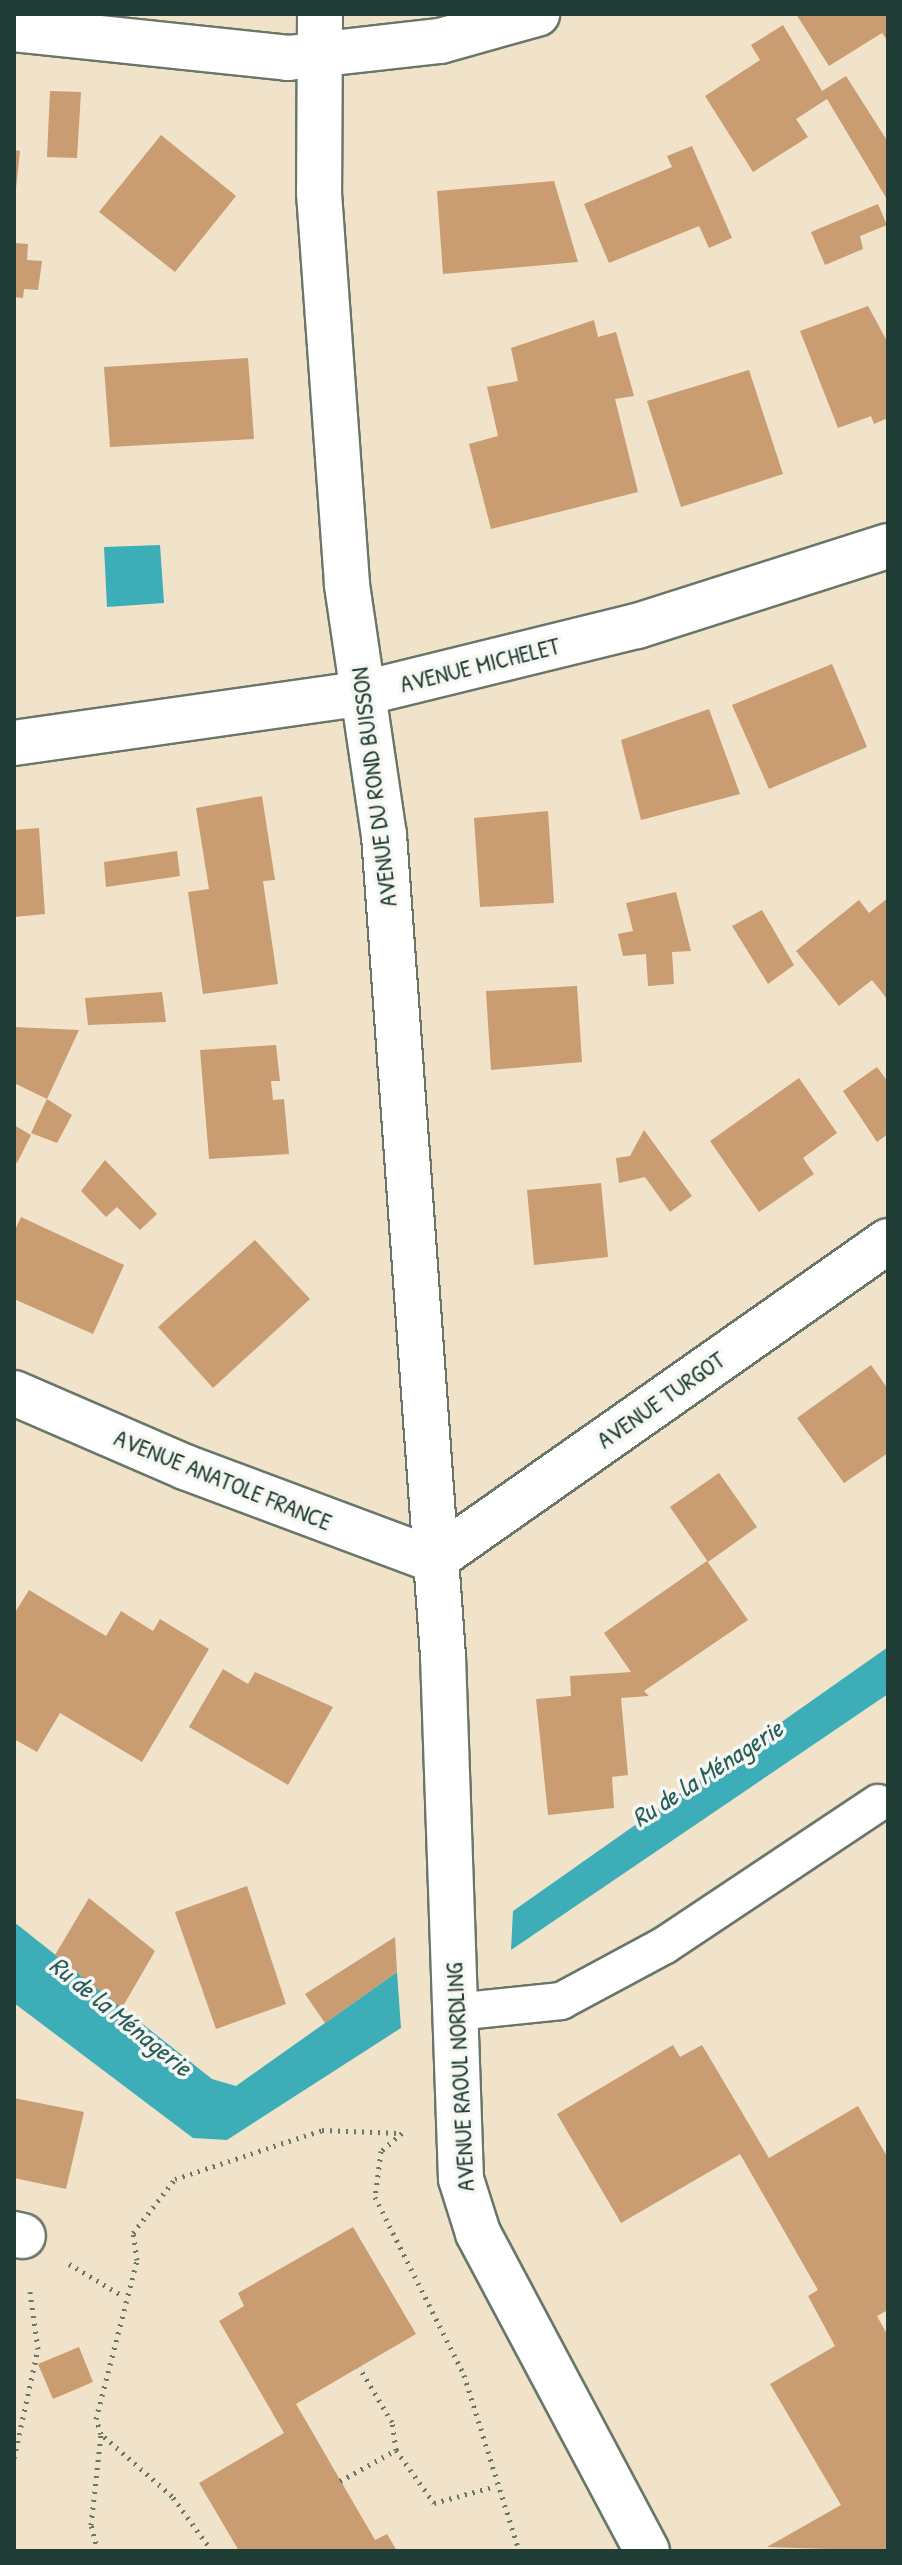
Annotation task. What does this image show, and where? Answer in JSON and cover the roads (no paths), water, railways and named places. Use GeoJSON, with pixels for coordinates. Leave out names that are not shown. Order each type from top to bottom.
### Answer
{"type":"FeatureCollection","features":[{"type":"Feature","properties":{"kind":"street","name":"AVENUE DU ROND BUISSON"},"geometry":{"type":"LineString","coordinates":[[320,14],[321,224],[347,585],[384,835],[434,1560]]}},
{"type":"Feature","properties":{"kind":"street"},"geometry":{"type":"LineString","coordinates":[[14,29],[221,56],[321,57],[440,41],[537,14]]}},
{"type":"Feature","properties":{"kind":"street","name":"AVENUE MICHELET"},"geometry":{"type":"LineString","coordinates":[[14,743],[364,693],[637,626],[888,546]]}},
{"type":"Feature","properties":{"kind":"street","name":"AVENUE TURGOT"},"geometry":{"type":"LineString","coordinates":[[434,1560],[888,1241]]}},
{"type":"Feature","properties":{"kind":"street","name":"AVENUE ANATOLE FRANCE"},"geometry":{"type":"LineString","coordinates":[[14,1393],[185,1467],[434,1560]]}},
{"type":"Feature","properties":{"kind":"street","name":"AVENUE RAOUL NORDLING"},"geometry":{"type":"LineString","coordinates":[[434,1560],[461,2179],[478,2233],[647,2551]]}},
{"type":"Feature","properties":{"kind":"lane"},"geometry":{"type":"LineString","coordinates":[[455,2012],[561,2001],[665,1945],[878,1803]]}},
{"type":"Feature","properties":{"kind":"water"},"geometry":{"type":"Polygon","coordinates":[[[160,545],[164,603],[107,607],[104,547],[160,545]]]}},
{"type":"Feature","properties":{"kind":"water"},"geometry":{"type":"Polygon","coordinates":[[[888,1647],[888,1694],[511,1950],[513,1911],[888,1647]]]}},
{"type":"Feature","properties":{"kind":"water","name":"Ru de la Ménagerie"},"geometry":{"type":"Polygon","coordinates":[[[14,1922],[212,2079],[236,2086],[397,1972],[401,2028],[227,2140],[193,2138],[14,2003],[14,1922]]]}}]}
